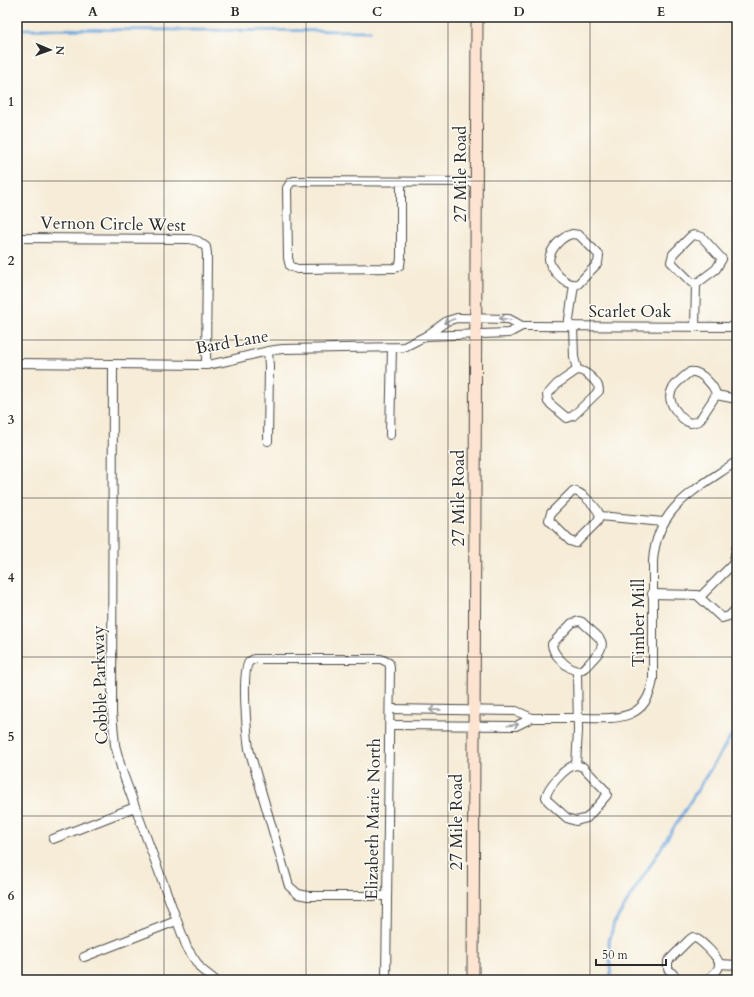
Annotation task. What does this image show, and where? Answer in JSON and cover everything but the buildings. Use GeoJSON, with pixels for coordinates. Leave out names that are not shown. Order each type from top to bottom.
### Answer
{"type":"FeatureCollection","features":[{"type":"Feature","properties":{"kind":"street","name":"27 Mile Road"},"geometry":{"type":"LineString","coordinates":[[473,980],[477,17]]}},
{"type":"Feature","properties":{"kind":"street"},"geometry":{"type":"LineString","coordinates":[[401,182],[402,258],[400,265],[395,268],[297,269],[290,266],[288,258],[287,188],[291,182],[401,182],[477,182]]}},
{"type":"Feature","properties":{"kind":"street"},"geometry":{"type":"LineString","coordinates":[[572,234],[579,235],[599,255],[600,259],[578,284],[574,285],[568,282],[552,268],[549,259],[553,249],[560,241],[572,234]]}},
{"type":"Feature","properties":{"kind":"street"},"geometry":{"type":"LineString","coordinates":[[694,235],[702,237],[722,259],[716,269],[696,284],[691,282],[671,262],[673,254],[691,236],[694,235]]}},
{"type":"Feature","properties":{"kind":"street","name":"Vernon Circle West"},"geometry":{"type":"LineString","coordinates":[[17,238],[190,239],[198,241],[206,247],[206,365]]}},
{"type":"Feature","properties":{"kind":"street"},"geometry":{"type":"LineString","coordinates":[[695,327],[696,284]]}},
{"type":"Feature","properties":{"kind":"street"},"geometry":{"type":"LineString","coordinates":[[574,285],[570,326],[577,370]]}},
{"type":"Feature","properties":{"kind":"street","name":"Bard Lane"},"geometry":{"type":"LineString","coordinates":[[17,363],[206,365],[227,362],[268,351],[284,349],[404,347],[426,336],[447,321],[456,318],[476,318]]}},
{"type":"Feature","properties":{"kind":"street","name":"Scarlet Oak"},"geometry":{"type":"LineString","coordinates":[[476,318],[509,319],[522,326]]}},
{"type":"Feature","properties":{"kind":"street","name":"Scarlet Oak"},"geometry":{"type":"LineString","coordinates":[[476,334],[509,333],[522,326],[737,327]]}},
{"type":"Feature","properties":{"kind":"street","name":"Bard Lane"},"geometry":{"type":"LineString","coordinates":[[426,336],[476,334]]}},
{"type":"Feature","properties":{"kind":"street"},"geometry":{"type":"LineString","coordinates":[[390,435],[392,348]]}},
{"type":"Feature","properties":{"kind":"street"},"geometry":{"type":"LineString","coordinates":[[268,351],[268,441]]}},
{"type":"Feature","properties":{"kind":"street","name":"Cobble Parkway"},"geometry":{"type":"LineString","coordinates":[[113,365],[112,713],[115,745],[135,807],[187,948],[201,969],[215,980]]}},
{"type":"Feature","properties":{"kind":"street"},"geometry":{"type":"LineString","coordinates":[[577,370],[584,371],[598,385],[599,391],[573,416],[567,418],[548,402],[547,395],[557,384],[577,370]]}},
{"type":"Feature","properties":{"kind":"street"},"geometry":{"type":"LineString","coordinates":[[693,372],[699,373],[714,389],[716,396],[699,421],[691,423],[685,420],[670,404],[669,399],[671,390],[685,376],[693,372]]}},
{"type":"Feature","properties":{"kind":"street"},"geometry":{"type":"LineString","coordinates":[[716,396],[737,399]]}},
{"type":"Feature","properties":{"kind":"street","name":"Timber Mill"},"geometry":{"type":"LineString","coordinates":[[390,709],[516,711],[532,718],[612,719],[627,716],[640,708],[646,702],[653,679],[652,594],[654,550],[663,522],[680,502],[737,461]]}},
{"type":"Feature","properties":{"kind":"street"},"geometry":{"type":"LineString","coordinates":[[572,491],[579,493],[598,511],[600,516],[598,522],[576,543],[570,541],[549,520],[550,513],[572,491]]}},
{"type":"Feature","properties":{"kind":"street"},"geometry":{"type":"LineString","coordinates":[[600,516],[663,522]]}},
{"type":"Feature","properties":{"kind":"street"},"geometry":{"type":"LineString","coordinates":[[700,597],[729,569],[737,552]]}},
{"type":"Feature","properties":{"kind":"street"},"geometry":{"type":"LineString","coordinates":[[652,594],[692,594],[700,597],[722,618],[729,616],[737,608]]}},
{"type":"Feature","properties":{"kind":"street"},"geometry":{"type":"LineString","coordinates":[[579,621],[582,622],[602,641],[604,646],[602,651],[584,668],[577,671],[570,667],[552,648],[554,640],[572,622],[579,621]]}},
{"type":"Feature","properties":{"kind":"street","name":"Elizabeth Marie North"},"geometry":{"type":"LineString","coordinates":[[386,980],[390,667],[385,660],[261,657],[249,662],[246,672],[246,731],[248,743],[289,886],[298,894],[308,896],[387,896]]}},
{"type":"Feature","properties":{"kind":"street"},"geometry":{"type":"LineString","coordinates":[[576,765],[578,718],[577,671]]}},
{"type":"Feature","properties":{"kind":"street","name":"Timber Mill"},"geometry":{"type":"LineString","coordinates":[[390,725],[516,726],[532,718]]}},
{"type":"Feature","properties":{"kind":"street"},"geometry":{"type":"LineString","coordinates":[[576,765],[583,768],[606,791],[607,796],[586,818],[576,821],[567,818],[548,801],[546,797],[549,788],[570,767],[576,765]]}},
{"type":"Feature","properties":{"kind":"street"},"geometry":{"type":"LineString","coordinates":[[53,839],[135,807]]}},
{"type":"Feature","properties":{"kind":"street"},"geometry":{"type":"LineString","coordinates":[[84,957],[176,921]]}},
{"type":"Feature","properties":{"kind":"street"},"geometry":{"type":"LineString","coordinates":[[679,980],[668,969],[668,961],[689,940],[693,938],[698,939],[718,959],[718,969],[707,980]]}},
{"type":"Feature","properties":{"kind":"street"},"geometry":{"type":"LineString","coordinates":[[719,964],[737,965]]}},
{"type":"Feature","properties":{"kind":"waterway"},"geometry":{"type":"LineString","coordinates":[[17,29],[371,31]]}},
{"type":"Feature","properties":{"kind":"waterway"},"geometry":{"type":"LineString","coordinates":[[611,980],[609,942],[614,923],[737,727]]}}]}
